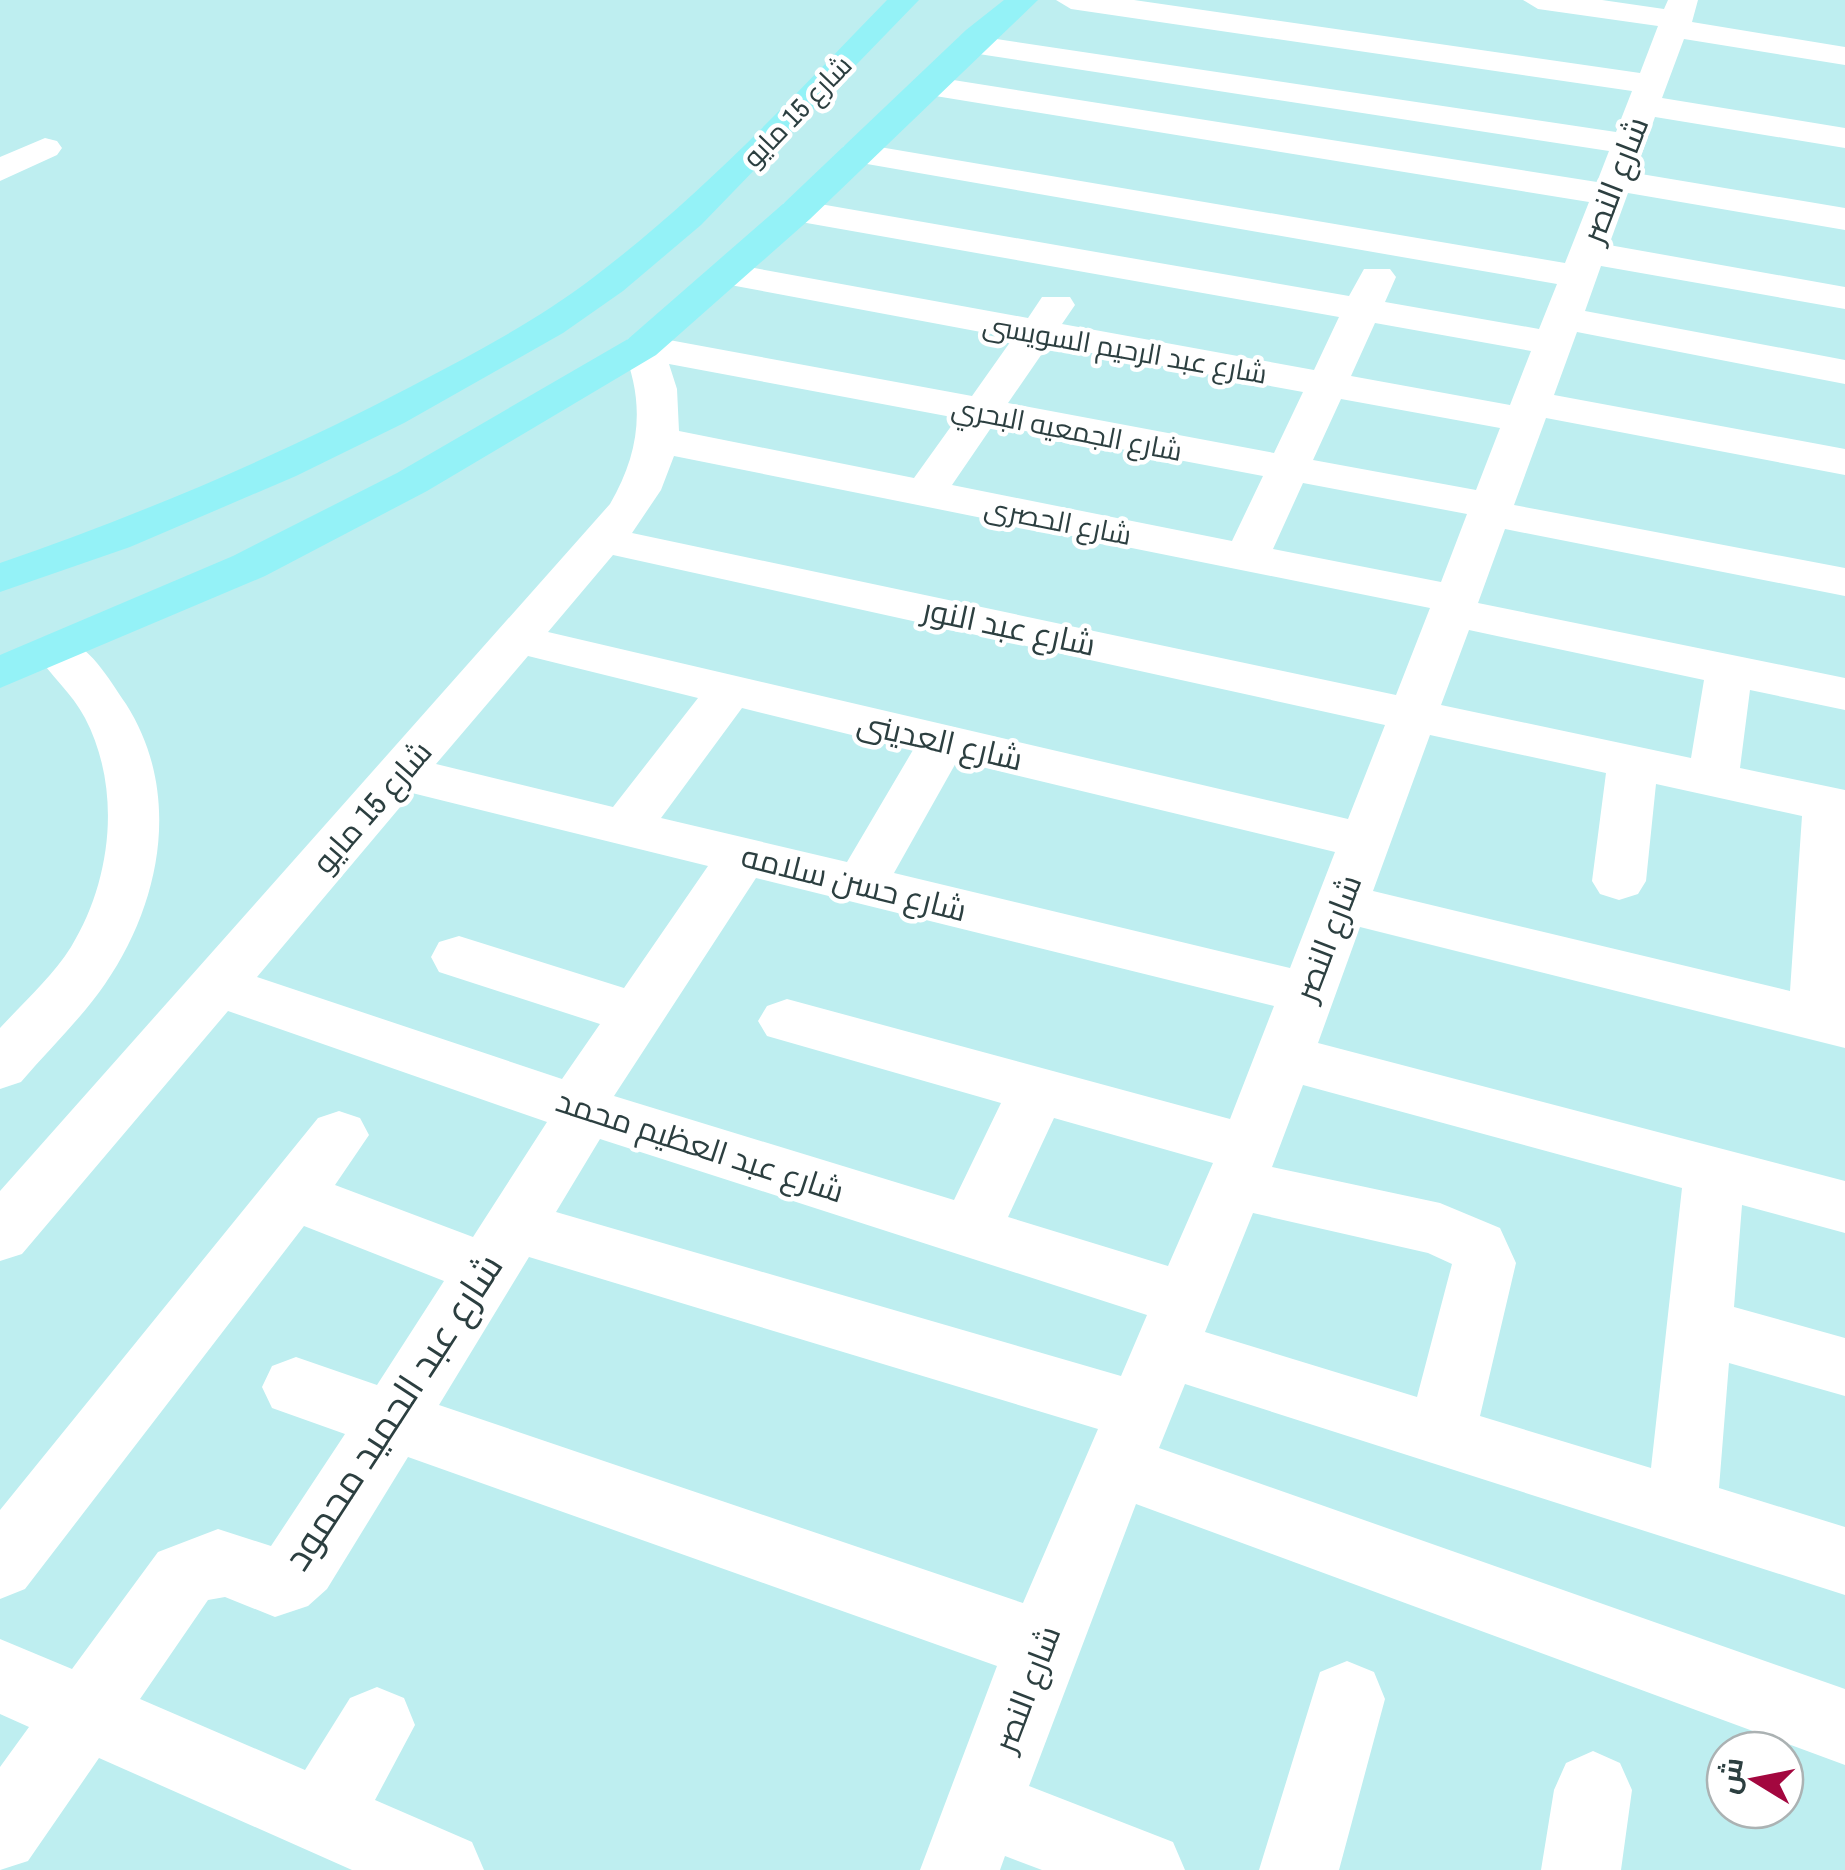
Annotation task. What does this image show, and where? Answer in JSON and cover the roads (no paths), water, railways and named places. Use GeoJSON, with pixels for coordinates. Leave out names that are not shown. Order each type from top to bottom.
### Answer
{"type":"FeatureCollection","features":[{"type":"Feature","properties":{"kind":"main road","name":"شارع 15 مايو"},"geometry":{"type":"LineString","coordinates":[[0,578],[240,486],[362,430],[497,356],[609,284],[737,173],[904,0]]}},
{"type":"Feature","properties":{"kind":"main road"},"geometry":{"type":"LineString","coordinates":[[973,40],[999,0]]}},
{"type":"Feature","properties":{"kind":"main road"},"geometry":{"type":"LineString","coordinates":[[0,673],[249,566],[412,482],[642,346],[797,211],[973,40],[1023,0]]}},
{"type":"Feature","properties":{"kind":"street"},"geometry":{"type":"LineString","coordinates":[[1070,0],[1242,12],[1432,52],[1650,89],[1845,138]]}},
{"type":"Feature","properties":{"kind":"street"},"geometry":{"type":"LineString","coordinates":[[1538,0],[1650,89],[1845,219]]}},
{"type":"Feature","properties":{"kind":"street"},"geometry":{"type":"LineString","coordinates":[[1432,52],[1447,17]]}},
{"type":"Feature","properties":{"kind":"street"},"geometry":{"type":"LineString","coordinates":[[1520,27],[1650,89]]}},
{"type":"Feature","properties":{"kind":"street"},"geometry":{"type":"LineString","coordinates":[[973,40],[1650,89]]}},
{"type":"Feature","properties":{"kind":"street"},"geometry":{"type":"LineString","coordinates":[[928,86],[1650,89],[1845,56]]}},
{"type":"Feature","properties":{"kind":"street","name":"شارع النصر"},"geometry":{"type":"LineString","coordinates":[[971,1839],[1042,1646],[1242,1167],[1650,89]]}},
{"type":"Feature","properties":{"kind":"street"},"geometry":{"type":"LineString","coordinates":[[0,171],[45,148]]}},
{"type":"Feature","properties":{"kind":"street"},"geometry":{"type":"LineString","coordinates":[[856,153],[1131,200],[1216,200],[1399,229],[1571,297],[1845,372]]}},
{"type":"Feature","properties":{"kind":"street"},"geometry":{"type":"LineString","coordinates":[[1084,192],[1107,156]]}},
{"type":"Feature","properties":{"kind":"street"},"geometry":{"type":"LineString","coordinates":[[924,496],[1131,200]]}},
{"type":"Feature","properties":{"kind":"street"},"geometry":{"type":"LineString","coordinates":[[797,211],[1362,310],[1571,297],[1845,298]]}},
{"type":"Feature","properties":{"kind":"street"},"geometry":{"type":"LineString","coordinates":[[1478,258],[1493,220]]}},
{"type":"Feature","properties":{"kind":"street"},"geometry":{"type":"LineString","coordinates":[[1246,557],[1399,229]]}},
{"type":"Feature","properties":{"kind":"street","name":"شارع عبد الرحيم السويسى"},"geometry":{"type":"LineString","coordinates":[[726,274],[1329,386],[1527,412],[1845,462]]}},
{"type":"Feature","properties":{"kind":"street","name":"شارع الجمعيه البحري"},"geometry":{"type":"LineString","coordinates":[[642,346],[1845,582]]}},
{"type":"Feature","properties":{"kind":"street","name":"شارع 15 مايو"},"geometry":{"type":"LineString","coordinates":[[0,1235],[604,540],[643,486],[659,440],[660,391],[642,346]]}},
{"type":"Feature","properties":{"kind":"street","name":"شارع الحصرى"},"geometry":{"type":"LineString","coordinates":[[659,440],[924,496],[1246,557],[1845,694]]}},
{"type":"Feature","properties":{"kind":"street","name":"شارع عبد النور"},"geometry":{"type":"LineString","coordinates":[[604,540],[1837,807]]}},
{"type":"Feature","properties":{"kind":"street","name":"شارع العدينى"},"geometry":{"type":"LineString","coordinates":[[518,638],[1364,840]]}},
{"type":"Feature","properties":{"kind":"street"},"geometry":{"type":"LineString","coordinates":[[0,1066],[94,956],[130,855],[135,809],[131,767],[121,733],[84,675],[58,651]]}},
{"type":"Feature","properties":{"kind":"street"},"geometry":{"type":"LineString","coordinates":[[1713,780],[1730,670]]}},
{"type":"Feature","properties":{"kind":"street"},"geometry":{"type":"LineString","coordinates":[[625,828],[729,691]]}},
{"type":"Feature","properties":{"kind":"street"},"geometry":{"type":"LineString","coordinates":[[860,885],[943,742]]}},
{"type":"Feature","properties":{"kind":"street"},"geometry":{"type":"LineString","coordinates":[[1619,881],[1633,762]]}},
{"type":"Feature","properties":{"kind":"street","name":"شارع حسن سلامه"},"geometry":{"type":"LineString","coordinates":[[401,772],[1307,993]]}},
{"type":"Feature","properties":{"kind":"street"},"geometry":{"type":"LineString","coordinates":[[1342,903],[1831,1023],[1837,807]]}},
{"type":"Feature","properties":{"kind":"street","name":"شارع عبد الحميد محمود"},"geometry":{"type":"LineString","coordinates":[[0,1833],[184,1576],[210,1564],[230,1564],[271,1584],[290,1579],[500,1248],[637,1014],[743,856]]}},
{"type":"Feature","properties":{"kind":"street"},"geometry":{"type":"LineString","coordinates":[[459,957],[637,1014]]}},
{"type":"Feature","properties":{"kind":"street","name":"شارع عبد العظيم محمد"},"geometry":{"type":"LineString","coordinates":[[217,985],[580,1109],[970,1232],[1175,1324],[1442,1434],[1845,1561]]}},
{"type":"Feature","properties":{"kind":"street"},"geometry":{"type":"LineString","coordinates":[[787,1021],[1037,1090],[1242,1167],[1440,1229],[1478,1247],[1484,1264],[1442,1434]]}},
{"type":"Feature","properties":{"kind":"street"},"geometry":{"type":"LineString","coordinates":[[1284,1057],[1845,1207]]}},
{"type":"Feature","properties":{"kind":"street"},"geometry":{"type":"LineString","coordinates":[[970,1232],[1037,1090]]}},
{"type":"Feature","properties":{"kind":"street"},"geometry":{"type":"LineString","coordinates":[[0,1565],[339,1135]]}},
{"type":"Feature","properties":{"kind":"street"},"geometry":{"type":"LineString","coordinates":[[1682,1508],[1714,1175]]}},
{"type":"Feature","properties":{"kind":"street"},"geometry":{"type":"LineString","coordinates":[[292,1195],[500,1248],[1130,1439],[1845,1727]]}},
{"type":"Feature","properties":{"kind":"street"},"geometry":{"type":"LineString","coordinates":[[1700,1326],[1845,1367]]}},
{"type":"Feature","properties":{"kind":"street"},"geometry":{"type":"LineString","coordinates":[[296,1387],[1042,1646]]}},
{"type":"Feature","properties":{"kind":"street"},"geometry":{"type":"LineString","coordinates":[[0,1676],[444,1870]]}},
{"type":"Feature","properties":{"kind":"street"},"geometry":{"type":"LineString","coordinates":[[1299,1870],[1347,1698]]}},
{"type":"Feature","properties":{"kind":"street"},"geometry":{"type":"LineString","coordinates":[[322,1816],[377,1725]]}},
{"type":"Feature","properties":{"kind":"street"},"geometry":{"type":"LineString","coordinates":[[1581,1870],[1593,1790]]}},
{"type":"Feature","properties":{"kind":"street"},"geometry":{"type":"LineString","coordinates":[[971,1839],[1146,1870]]}}]}
